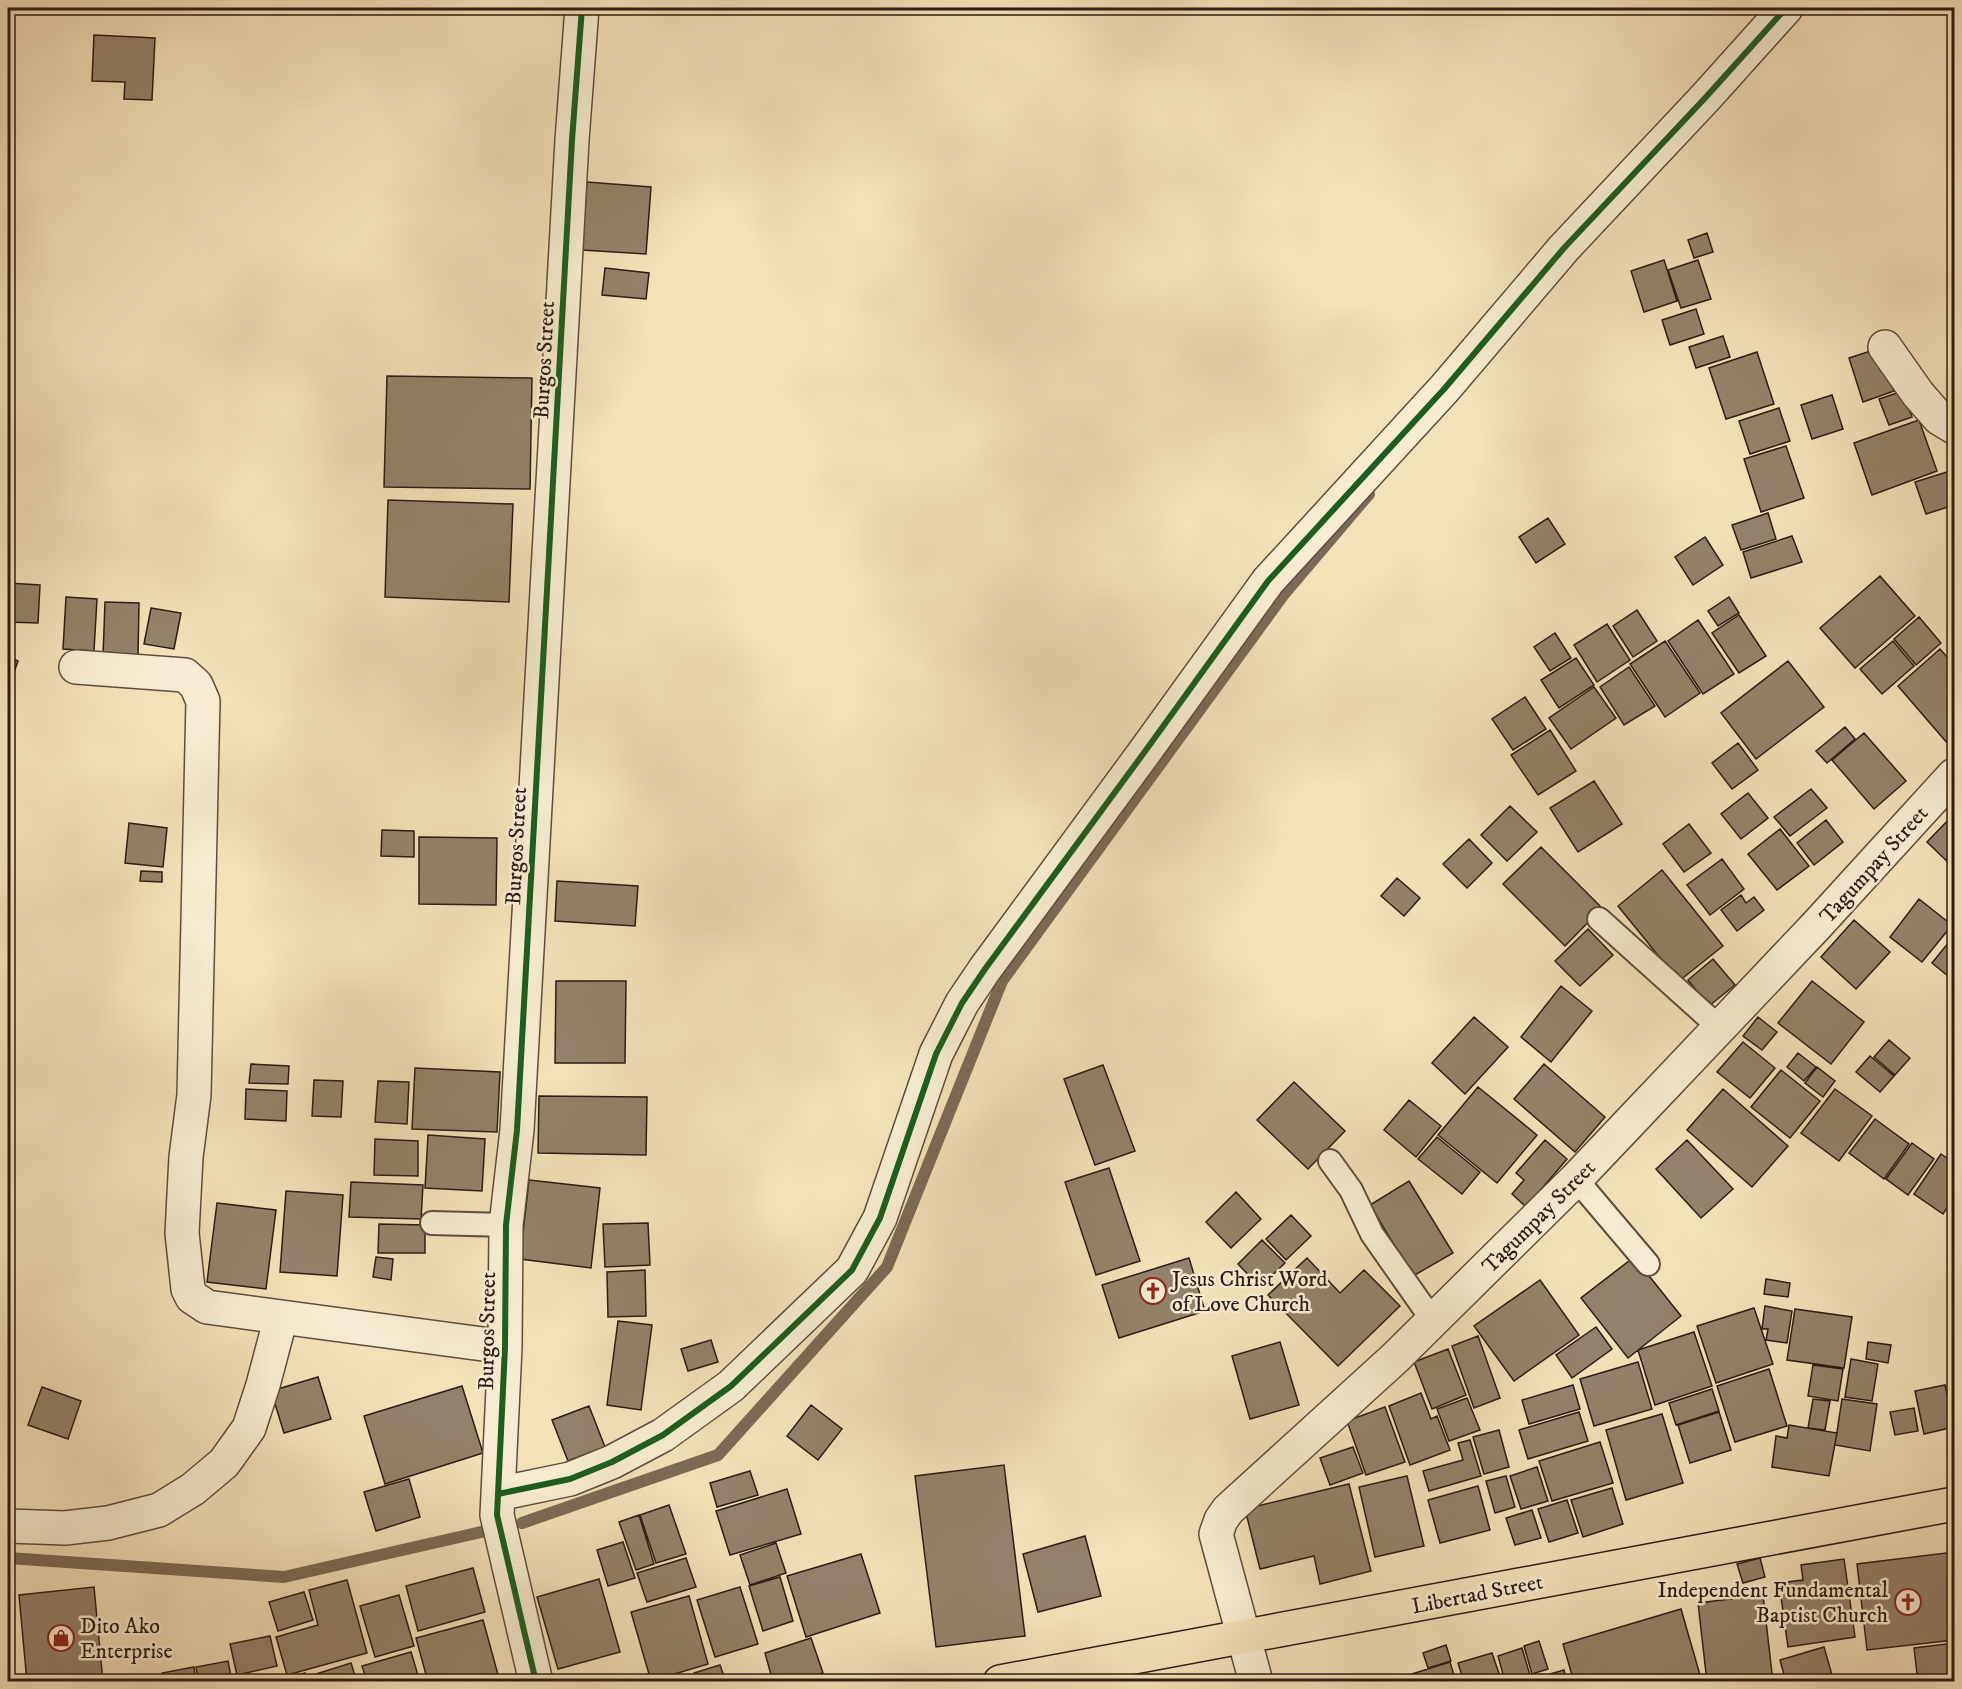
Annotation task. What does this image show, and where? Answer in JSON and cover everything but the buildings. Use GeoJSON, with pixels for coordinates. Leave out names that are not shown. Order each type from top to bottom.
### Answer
{"type":"FeatureCollection","features":[{"type":"Feature","properties":{"kind":"highway","name":"Libertad Street"},"geometry":{"type":"LineString","coordinates":[[1000,1682],[1954,1504]]}},
{"type":"Feature","properties":{"kind":"street","name":"Burgos Street"},"geometry":{"type":"LineString","coordinates":[[536,1682],[497,1515],[505,1347],[506,1226],[518,1118],[572,140],[582,8]]}},
{"type":"Feature","properties":{"kind":"street"},"geometry":{"type":"LineString","coordinates":[[498,1494],[570,1479],[612,1462],[663,1435],[731,1386],[852,1270],[880,1218],[936,1054],[962,1003],[1268,581],[1445,388],[1564,248],[1786,8]]}},
{"type":"Feature","properties":{"kind":"street"},"geometry":{"type":"LineString","coordinates":[[1885,347],[1917,394],[1939,418],[1954,427]]}},
{"type":"Feature","properties":{"kind":"street"},"geometry":{"type":"LineString","coordinates":[[76,667],[185,675],[196,686],[203,701],[194,1095],[186,1157],[182,1233],[187,1281],[192,1298],[207,1307],[505,1347]]}},
{"type":"Feature","properties":{"kind":"street","name":"Tagumpay Street"},"geometry":{"type":"LineString","coordinates":[[1256,1682],[1216,1534],[1228,1510],[1395,1358],[1576,1179],[1720,1028],[1954,775]]}},
{"type":"Feature","properties":{"kind":"street"},"geometry":{"type":"LineString","coordinates":[[8,1526],[65,1528],[108,1523],[159,1510],[193,1490],[224,1463],[249,1428],[281,1317]]}},
{"type":"Feature","properties":{"kind":"lane"},"geometry":{"type":"LineString","coordinates":[[1599,919],[1720,1028]]}},
{"type":"Feature","properties":{"kind":"lane"},"geometry":{"type":"LineString","coordinates":[[1330,1161],[1351,1190],[1372,1234],[1432,1321]]}},
{"type":"Feature","properties":{"kind":"lane"},"geometry":{"type":"LineString","coordinates":[[1576,1179],[1648,1264]]}},
{"type":"Feature","properties":{"kind":"lane"},"geometry":{"type":"LineString","coordinates":[[432,1223],[506,1226]]}},
{"type":"Feature","properties":{"kind":"waterway"},"geometry":{"type":"LineString","coordinates":[[522,1523],[718,1455],[887,1267],[1002,981],[1284,594],[1369,494]]}},
{"type":"Feature","properties":{"kind":"waterway"},"geometry":{"type":"LineString","coordinates":[[8,1558],[284,1577],[490,1530]]}},
{"type":"Feature","properties":{"kind":"cycle path"},"geometry":{"type":"LineString","coordinates":[[536,1682],[497,1515],[505,1347],[506,1225],[517,1130],[572,140],[582,8]]}},
{"type":"Feature","properties":{"kind":"cycle path"},"geometry":{"type":"LineString","coordinates":[[498,1494],[570,1479],[612,1462],[663,1435],[731,1386],[852,1270],[880,1218],[936,1054],[962,1003],[1268,581],[1445,388],[1564,248],[1786,8]]}},
{"type":"Feature","properties":{"kind":"place","name":"Jesus Christ Word of Love Church"},"geometry":{"type":"Point","coordinates":[1153,1291]}},
{"type":"Feature","properties":{"kind":"place","name":"Independent Fundamental Baptist Church"},"geometry":{"type":"Point","coordinates":[1908,1602]}},
{"type":"Feature","properties":{"kind":"place","name":"Dito Ako Enterprise"},"geometry":{"type":"Point","coordinates":[61,1638]}}]}
